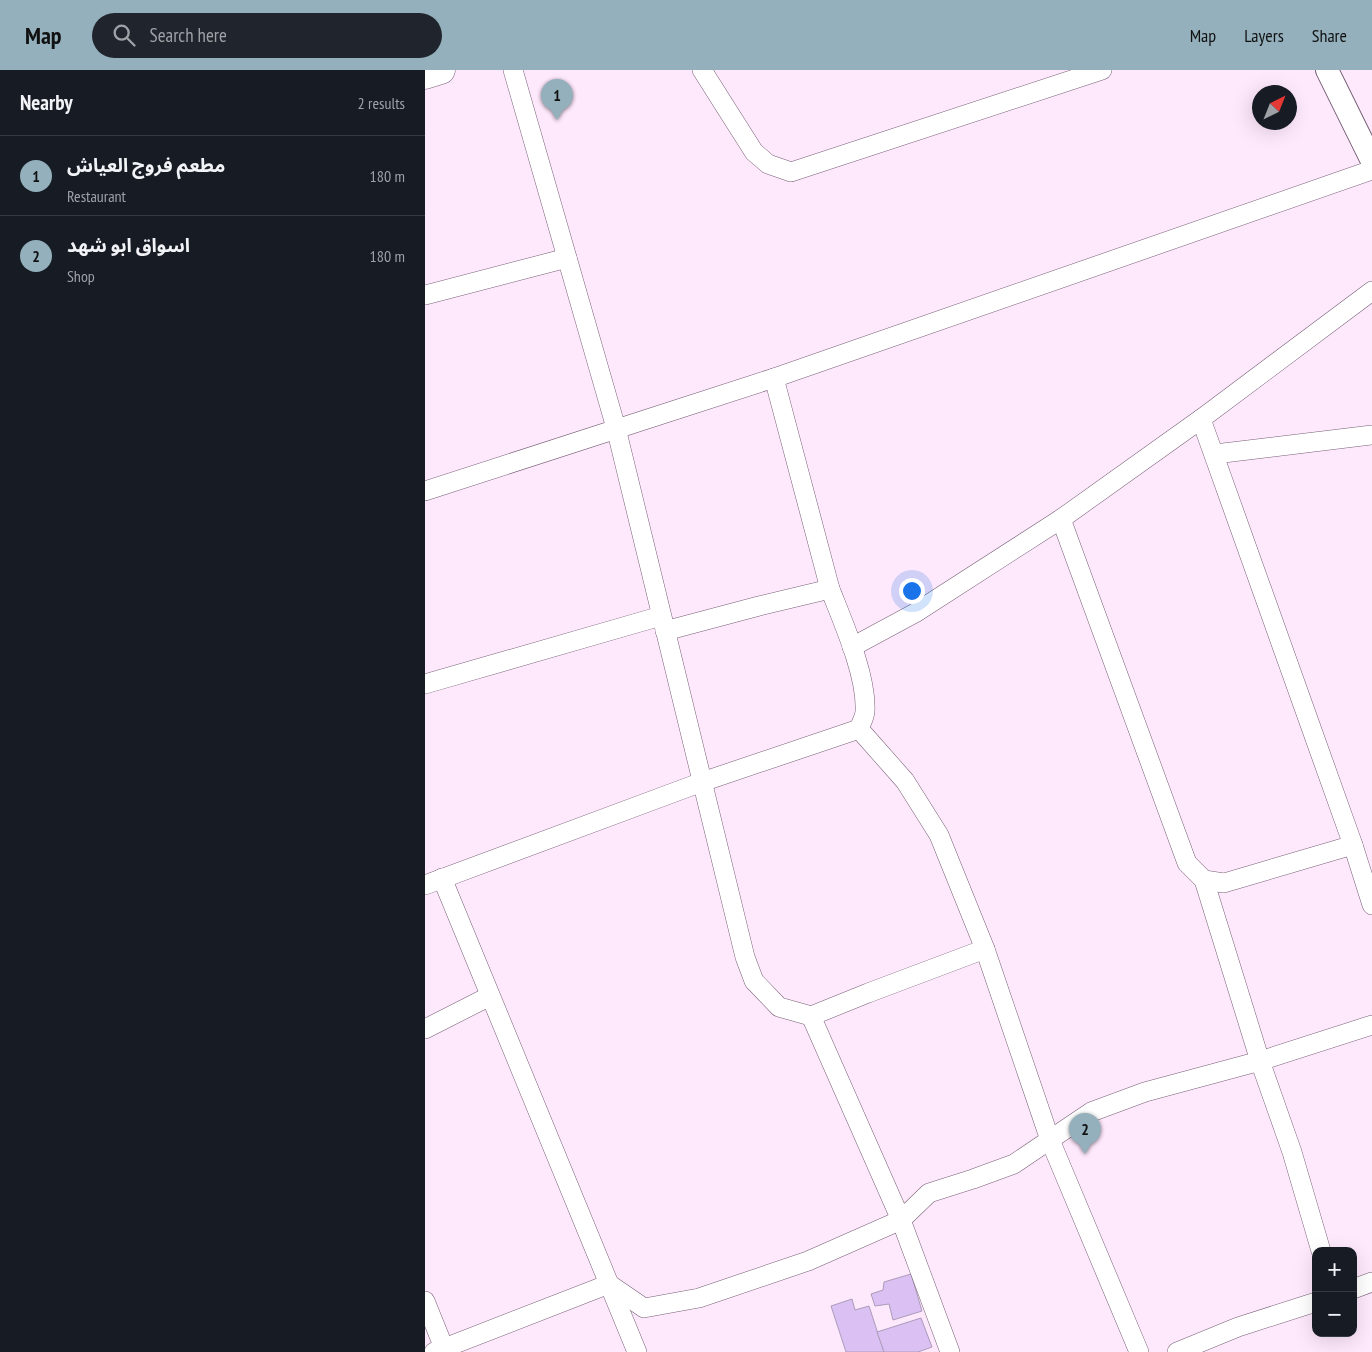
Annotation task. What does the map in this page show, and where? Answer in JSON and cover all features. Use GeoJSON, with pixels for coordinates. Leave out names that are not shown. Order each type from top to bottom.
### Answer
{"type":"FeatureCollection","features":[{"type":"Feature","properties":{"kind":"highway"},"geometry":{"type":"LineString","coordinates":[[425,75],[441,70]]}},
{"type":"Feature","properties":{"kind":"street"},"geometry":{"type":"LineString","coordinates":[[513,70],[616,428],[745,957],[754,981],[779,1007],[811,1016],[985,949]]}},
{"type":"Feature","properties":{"kind":"street"},"geometry":{"type":"LineString","coordinates":[[701,70],[754,152],[768,164],[791,172],[1102,70]]}},
{"type":"Feature","properties":{"kind":"street"},"geometry":{"type":"LineString","coordinates":[[1327,70],[1372,161]]}},
{"type":"Feature","properties":{"kind":"street"},"geometry":{"type":"LineString","coordinates":[[425,491],[774,378],[1372,170]]}},
{"type":"Feature","properties":{"kind":"street"},"geometry":{"type":"LineString","coordinates":[[425,296],[567,258]]}},
{"type":"Feature","properties":{"kind":"street"},"geometry":{"type":"LineString","coordinates":[[852,647],[915,613],[1061,520],[1372,291]]}},
{"type":"Feature","properties":{"kind":"street"},"geometry":{"type":"LineString","coordinates":[[774,378],[830,589],[852,647],[864,690],[865,713],[859,729]]}},
{"type":"Feature","properties":{"kind":"street"},"geometry":{"type":"LineString","coordinates":[[1201,418],[1353,845],[1372,905]]}},
{"type":"Feature","properties":{"kind":"street"},"geometry":{"type":"LineString","coordinates":[[1215,454],[1372,435]]}},
{"type":"Feature","properties":{"kind":"street"},"geometry":{"type":"LineString","coordinates":[[1061,520],[1187,863],[1203,880],[1260,1061],[1292,1152],[1320,1247]]}},
{"type":"Feature","properties":{"kind":"street"},"geometry":{"type":"LineString","coordinates":[[425,684],[663,623],[759,606],[830,589]]}},
{"type":"Feature","properties":{"kind":"street"},"geometry":{"type":"LineString","coordinates":[[637,1352],[490,996],[433,881],[702,782],[859,729]]}},
{"type":"Feature","properties":{"kind":"street"},"geometry":{"type":"LineString","coordinates":[[859,729],[905,781],[939,835],[985,949],[1050,1140],[1139,1352]]}},
{"type":"Feature","properties":{"kind":"street"},"geometry":{"type":"LineString","coordinates":[[1203,880],[1224,883],[1353,845]]}},
{"type":"Feature","properties":{"kind":"street"},"geometry":{"type":"LineString","coordinates":[[425,1029],[490,996]]}},
{"type":"Feature","properties":{"kind":"street"},"geometry":{"type":"LineString","coordinates":[[811,1016],[901,1220],[950,1352]]}},
{"type":"Feature","properties":{"kind":"street"},"geometry":{"type":"LineString","coordinates":[[609,1284],[644,1308],[699,1298],[808,1261],[901,1220],[929,1193],[973,1180],[1014,1164],[1091,1112],[1145,1092],[1260,1061],[1372,1025]]}},
{"type":"Feature","properties":{"kind":"street"},"geometry":{"type":"LineString","coordinates":[[1357,1288],[1372,1282]]}},
{"type":"Feature","properties":{"kind":"street"},"geometry":{"type":"LineString","coordinates":[[425,1301],[447,1349],[609,1284]]}},
{"type":"Feature","properties":{"kind":"street"},"geometry":{"type":"LineString","coordinates":[[1177,1352],[1238,1327],[1312,1303]]}},
{"type":"Feature","properties":{"kind":"building"},"geometry":{"type":"Polygon","coordinates":[[[911,1274],[922,1311],[893,1320],[889,1304],[875,1306],[871,1294],[883,1290],[884,1282],[911,1274]]]}},
{"type":"Feature","properties":{"kind":"building"},"geometry":{"type":"Polygon","coordinates":[[[852,1299],[855,1310],[869,1306],[884,1352],[846,1352],[831,1306],[852,1299]]]}},
{"type":"Feature","properties":{"kind":"building"},"geometry":{"type":"Polygon","coordinates":[[[921,1318],[932,1347],[918,1352],[884,1352],[877,1332],[921,1318]]]}},
{"type":"Feature","properties":{"kind":"place","name":"مطعم فروج العياش"},"geometry":{"type":"Point","coordinates":[557,120]}},
{"type":"Feature","properties":{"kind":"place","name":"اسواق ابو شهد"},"geometry":{"type":"Point","coordinates":[1085,1154]}}]}
